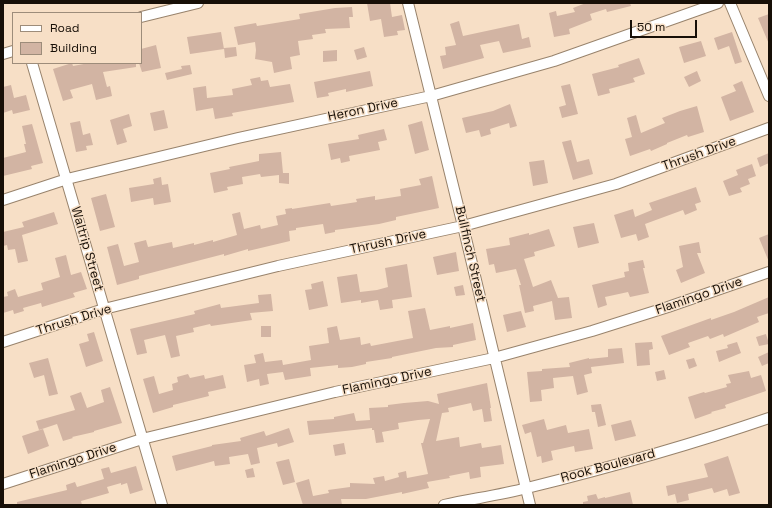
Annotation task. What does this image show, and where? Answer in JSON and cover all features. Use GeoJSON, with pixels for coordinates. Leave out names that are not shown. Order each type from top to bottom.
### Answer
{"type":"FeatureCollection","features":[{"type":"Feature","properties":{"kind":"street"},"geometry":{"type":"LineString","coordinates":[[142,17],[198,3]]}},
{"type":"Feature","properties":{"kind":"street","name":"Bullfinch Street"},"geometry":{"type":"LineString","coordinates":[[408,3],[530,505]]}},
{"type":"Feature","properties":{"kind":"street","name":"Heron Drive"},"geometry":{"type":"LineString","coordinates":[[3,200],[67,179],[245,136],[431,96],[554,61],[718,3]]}},
{"type":"Feature","properties":{"kind":"street"},"geometry":{"type":"LineString","coordinates":[[730,3],[769,96]]}},
{"type":"Feature","properties":{"kind":"street","name":"Waltrip Street"},"geometry":{"type":"LineString","coordinates":[[32,64],[162,505]]}},
{"type":"Feature","properties":{"kind":"street","name":"Thrush Drive"},"geometry":{"type":"LineString","coordinates":[[3,342],[104,309],[278,266],[463,226],[616,184],[769,128]]}},
{"type":"Feature","properties":{"kind":"street","name":"Flamingo Drive"},"geometry":{"type":"LineString","coordinates":[[3,484],[142,439],[335,392],[494,358],[592,331],[660,310],[769,272]]}},
{"type":"Feature","properties":{"kind":"street","name":"Rook Boulevard"},"geometry":{"type":"LineString","coordinates":[[444,505],[526,488],[664,451],[769,418]]}},
{"type":"Feature","properties":{"kind":"building"},"geometry":{"type":"Polygon","coordinates":[[[367,3],[390,3],[392,17],[402,15],[405,30],[397,31],[398,35],[384,37],[381,19],[370,21],[367,3]]]}},
{"type":"Feature","properties":{"kind":"building"},"geometry":{"type":"Polygon","coordinates":[[[586,3],[630,3],[631,6],[607,12],[606,9],[590,14],[592,20],[569,29],[570,34],[554,37],[549,13],[556,11],[557,16],[575,12],[573,8],[586,3]]]}},
{"type":"Feature","properties":{"kind":"building"},"geometry":{"type":"Polygon","coordinates":[[[352,7],[353,17],[349,17],[350,28],[325,29],[326,33],[312,35],[313,39],[298,41],[300,55],[290,57],[292,69],[274,73],[272,62],[255,59],[255,42],[238,45],[234,27],[256,23],[257,26],[300,19],[299,14],[335,8],[352,7]]]}},
{"type":"Feature","properties":{"kind":"building"},"geometry":{"type":"Polygon","coordinates":[[[769,14],[769,44],[758,18],[769,14]]]}},
{"type":"Feature","properties":{"kind":"building"},"geometry":{"type":"Polygon","coordinates":[[[459,21],[463,36],[519,24],[522,39],[529,37],[531,47],[503,53],[499,41],[480,45],[484,58],[443,69],[440,56],[446,55],[445,47],[456,45],[450,24],[459,21]]]}},
{"type":"Feature","properties":{"kind":"building"},"geometry":{"type":"Polygon","coordinates":[[[221,32],[224,49],[190,54],[187,37],[221,32]]]}},
{"type":"Feature","properties":{"kind":"building"},"geometry":{"type":"Polygon","coordinates":[[[732,32],[742,62],[735,64],[729,46],[718,50],[714,38],[732,32]]]}},
{"type":"Feature","properties":{"kind":"building"},"geometry":{"type":"Polygon","coordinates":[[[701,41],[706,56],[684,63],[679,47],[701,41]]]}},
{"type":"Feature","properties":{"kind":"building"},"geometry":{"type":"Polygon","coordinates":[[[156,45],[161,68],[142,72],[139,64],[142,64],[142,49],[156,45]]]}},
{"type":"Feature","properties":{"kind":"building"},"geometry":{"type":"Polygon","coordinates":[[[236,47],[237,56],[225,58],[224,48],[236,47]]]}},
{"type":"Feature","properties":{"kind":"building"},"geometry":{"type":"Polygon","coordinates":[[[364,47],[367,57],[357,60],[354,50],[364,47]]]}},
{"type":"Feature","properties":{"kind":"building"},"geometry":{"type":"Polygon","coordinates":[[[337,50],[337,61],[323,62],[323,51],[337,50]]]}},
{"type":"Feature","properties":{"kind":"building"},"geometry":{"type":"Polygon","coordinates":[[[639,58],[645,74],[633,78],[635,82],[609,89],[610,93],[598,96],[592,74],[619,67],[618,65],[639,58]]]}},
{"type":"Feature","properties":{"kind":"building"},"geometry":{"type":"Polygon","coordinates":[[[69,64],[72,64],[73,66],[84,64],[136,64],[136,67],[103,72],[107,87],[110,86],[112,96],[96,100],[92,84],[70,90],[73,98],[63,101],[53,69],[69,64]]]}},
{"type":"Feature","properties":{"kind":"building"},"geometry":{"type":"Polygon","coordinates":[[[190,65],[192,74],[167,80],[165,73],[182,69],[181,66],[190,65]]]}},
{"type":"Feature","properties":{"kind":"building"},"geometry":{"type":"Polygon","coordinates":[[[370,71],[373,86],[346,92],[346,89],[328,93],[329,96],[317,98],[314,82],[370,71]]]}},
{"type":"Feature","properties":{"kind":"building"},"geometry":{"type":"Polygon","coordinates":[[[697,71],[701,81],[689,87],[684,77],[697,71]]]}},
{"type":"Feature","properties":{"kind":"building"},"geometry":{"type":"Polygon","coordinates":[[[260,77],[261,81],[268,80],[270,87],[290,84],[294,102],[232,113],[233,116],[215,119],[213,108],[196,111],[193,88],[206,86],[207,98],[233,95],[232,89],[252,85],[250,79],[260,77]]]}},
{"type":"Feature","properties":{"kind":"building"},"geometry":{"type":"Polygon","coordinates":[[[742,81],[754,112],[730,121],[721,97],[736,91],[733,85],[742,81]]]}},
{"type":"Feature","properties":{"kind":"building"},"geometry":{"type":"Polygon","coordinates":[[[570,84],[578,114],[562,118],[559,107],[566,105],[561,86],[570,84]]]}},
{"type":"Feature","properties":{"kind":"building"},"geometry":{"type":"Polygon","coordinates":[[[11,85],[14,98],[26,95],[30,110],[13,114],[12,110],[3,113],[3,87],[11,85]]]}},
{"type":"Feature","properties":{"kind":"building"},"geometry":{"type":"Polygon","coordinates":[[[510,104],[517,126],[510,128],[509,123],[490,129],[491,134],[481,137],[479,130],[466,133],[462,118],[493,111],[510,104]]]}},
{"type":"Feature","properties":{"kind":"building"},"geometry":{"type":"Polygon","coordinates":[[[697,106],[704,132],[688,137],[687,135],[651,151],[650,149],[630,156],[625,139],[632,137],[627,118],[636,115],[641,133],[665,123],[662,118],[697,106]]]}},
{"type":"Feature","properties":{"kind":"building"},"geometry":{"type":"Polygon","coordinates":[[[164,110],[168,128],[154,131],[150,113],[164,110]]]}},
{"type":"Feature","properties":{"kind":"building"},"geometry":{"type":"Polygon","coordinates":[[[129,114],[132,126],[123,129],[127,142],[117,145],[110,120],[129,114]]]}},
{"type":"Feature","properties":{"kind":"building"},"geometry":{"type":"Polygon","coordinates":[[[80,121],[83,135],[90,133],[93,145],[86,146],[87,150],[76,152],[70,123],[80,121]]]}},
{"type":"Feature","properties":{"kind":"building"},"geometry":{"type":"Polygon","coordinates":[[[422,121],[429,150],[415,154],[408,125],[422,121]]]}},
{"type":"Feature","properties":{"kind":"building"},"geometry":{"type":"Polygon","coordinates":[[[32,124],[43,163],[31,166],[32,169],[3,176],[3,158],[26,152],[24,144],[26,144],[22,126],[32,124]]]}},
{"type":"Feature","properties":{"kind":"building"},"geometry":{"type":"Polygon","coordinates":[[[384,129],[387,140],[378,142],[380,150],[349,156],[350,161],[341,163],[340,158],[331,160],[328,144],[359,139],[358,135],[384,129]]]}},
{"type":"Feature","properties":{"kind":"building"},"geometry":{"type":"Polygon","coordinates":[[[571,140],[577,162],[589,159],[593,174],[573,180],[562,142],[571,140]]]}},
{"type":"Feature","properties":{"kind":"building"},"geometry":{"type":"Polygon","coordinates":[[[281,152],[283,173],[289,173],[289,184],[279,183],[279,175],[261,177],[260,174],[242,177],[243,184],[227,187],[228,190],[214,193],[210,173],[230,169],[229,167],[259,161],[259,154],[281,152]]]}},
{"type":"Feature","properties":{"kind":"building"},"geometry":{"type":"Polygon","coordinates":[[[769,153],[769,163],[760,167],[757,158],[769,153]]]}},
{"type":"Feature","properties":{"kind":"building"},"geometry":{"type":"Polygon","coordinates":[[[544,160],[548,183],[533,186],[529,162],[544,160]]]}},
{"type":"Feature","properties":{"kind":"building"},"geometry":{"type":"Polygon","coordinates":[[[752,164],[756,176],[748,179],[750,184],[740,188],[742,192],[729,196],[723,181],[738,175],[736,170],[752,164]]]}},
{"type":"Feature","properties":{"kind":"building"},"geometry":{"type":"Polygon","coordinates":[[[432,176],[439,208],[396,217],[396,220],[379,224],[335,230],[335,232],[325,234],[323,224],[296,228],[296,230],[289,231],[290,241],[248,251],[248,249],[224,256],[224,254],[139,276],[139,279],[117,285],[107,247],[118,244],[124,266],[139,262],[134,243],[146,240],[148,247],[172,242],[173,248],[213,240],[213,242],[237,235],[232,214],[240,212],[244,229],[260,225],[261,229],[278,225],[276,216],[286,214],[285,209],[330,203],[331,206],[357,202],[356,199],[375,196],[375,200],[401,196],[400,189],[421,185],[419,179],[432,176]]]}},
{"type":"Feature","properties":{"kind":"building"},"geometry":{"type":"Polygon","coordinates":[[[161,177],[162,185],[168,184],[171,202],[154,205],[153,198],[131,202],[129,188],[154,184],[153,179],[161,177]]]}},
{"type":"Feature","properties":{"kind":"building"},"geometry":{"type":"Polygon","coordinates":[[[696,187],[701,202],[695,204],[697,210],[685,215],[683,210],[645,224],[649,237],[638,241],[636,234],[621,238],[614,215],[633,209],[635,217],[652,210],[649,203],[696,187]]]}},
{"type":"Feature","properties":{"kind":"building"},"geometry":{"type":"Polygon","coordinates":[[[106,194],[115,227],[100,231],[91,198],[106,194]]]}},
{"type":"Feature","properties":{"kind":"building"},"geometry":{"type":"Polygon","coordinates":[[[54,212],[58,224],[22,235],[28,261],[18,263],[15,249],[8,250],[7,245],[3,246],[3,232],[24,227],[22,222],[54,212]]]}},
{"type":"Feature","properties":{"kind":"building"},"geometry":{"type":"Polygon","coordinates":[[[594,223],[599,243],[578,248],[573,227],[594,223]]]}},
{"type":"Feature","properties":{"kind":"building"},"geometry":{"type":"Polygon","coordinates":[[[549,229],[555,246],[534,252],[535,256],[524,259],[533,287],[551,280],[558,298],[569,297],[572,318],[555,320],[552,301],[533,306],[534,311],[525,313],[519,285],[521,285],[516,269],[496,273],[494,264],[489,265],[486,249],[510,245],[509,238],[529,233],[529,235],[549,229]]]}},
{"type":"Feature","properties":{"kind":"building"},"geometry":{"type":"Polygon","coordinates":[[[769,234],[769,262],[759,238],[769,234]]]}},
{"type":"Feature","properties":{"kind":"building"},"geometry":{"type":"Polygon","coordinates":[[[699,242],[701,253],[697,253],[705,273],[681,283],[676,270],[683,267],[679,246],[699,242]]]}},
{"type":"Feature","properties":{"kind":"building"},"geometry":{"type":"Polygon","coordinates":[[[456,252],[459,271],[437,275],[433,257],[456,252]]]}},
{"type":"Feature","properties":{"kind":"building"},"geometry":{"type":"Polygon","coordinates":[[[66,255],[71,275],[81,272],[87,289],[73,293],[75,297],[42,307],[41,303],[23,308],[24,311],[14,314],[13,310],[3,313],[3,297],[8,296],[7,292],[15,289],[18,297],[43,290],[41,283],[60,277],[55,258],[66,255]]]}},
{"type":"Feature","properties":{"kind":"building"},"geometry":{"type":"Polygon","coordinates":[[[643,260],[645,268],[643,268],[649,293],[630,297],[628,292],[605,297],[607,305],[598,308],[592,285],[625,277],[624,272],[629,271],[628,263],[643,260]]]}},
{"type":"Feature","properties":{"kind":"building"},"geometry":{"type":"Polygon","coordinates":[[[407,264],[412,297],[392,300],[393,308],[380,310],[378,300],[361,303],[361,300],[341,303],[337,277],[357,274],[360,292],[377,290],[388,287],[385,268],[407,264]]]}},
{"type":"Feature","properties":{"kind":"building"},"geometry":{"type":"Polygon","coordinates":[[[323,281],[328,306],[309,310],[305,290],[312,289],[311,284],[323,281]]]}},
{"type":"Feature","properties":{"kind":"building"},"geometry":{"type":"Polygon","coordinates":[[[463,285],[465,295],[456,296],[454,287],[463,285]]]}},
{"type":"Feature","properties":{"kind":"building"},"geometry":{"type":"Polygon","coordinates":[[[271,294],[273,311],[250,313],[252,320],[211,326],[210,324],[193,328],[194,332],[176,336],[180,356],[171,358],[165,335],[144,340],[147,353],[137,355],[130,329],[195,314],[194,311],[220,304],[221,308],[259,303],[258,295],[271,294]]]}},
{"type":"Feature","properties":{"kind":"building"},"geometry":{"type":"Polygon","coordinates":[[[769,297],[769,313],[757,317],[759,322],[724,337],[723,334],[710,339],[708,336],[688,343],[690,347],[669,355],[661,336],[711,318],[711,320],[734,312],[769,297]]]}},
{"type":"Feature","properties":{"kind":"building"},"geometry":{"type":"Polygon","coordinates":[[[425,308],[430,330],[450,326],[450,328],[473,323],[476,340],[453,345],[453,347],[436,348],[366,362],[366,364],[352,367],[338,368],[338,365],[310,368],[311,376],[285,380],[283,372],[267,374],[269,384],[260,386],[259,379],[247,382],[244,365],[256,363],[254,355],[263,353],[265,362],[282,360],[283,365],[311,360],[309,346],[329,343],[327,328],[337,326],[340,340],[360,337],[361,345],[370,343],[371,346],[413,338],[408,311],[425,308]]]}},
{"type":"Feature","properties":{"kind":"building"},"geometry":{"type":"Polygon","coordinates":[[[521,311],[526,327],[507,332],[503,315],[521,311]]]}},
{"type":"Feature","properties":{"kind":"building"},"geometry":{"type":"Polygon","coordinates":[[[261,326],[271,326],[271,337],[261,337],[261,326]]]}},
{"type":"Feature","properties":{"kind":"building"},"geometry":{"type":"Polygon","coordinates":[[[94,332],[103,361],[86,367],[79,344],[89,341],[87,334],[94,332]]]}},
{"type":"Feature","properties":{"kind":"building"},"geometry":{"type":"Polygon","coordinates":[[[766,334],[769,344],[759,346],[756,337],[766,334]]]}},
{"type":"Feature","properties":{"kind":"building"},"geometry":{"type":"Polygon","coordinates":[[[652,342],[653,349],[649,350],[650,365],[637,366],[635,343],[652,342]]]}},
{"type":"Feature","properties":{"kind":"building"},"geometry":{"type":"Polygon","coordinates":[[[737,342],[741,353],[719,362],[716,351],[728,348],[727,345],[737,342]]]}},
{"type":"Feature","properties":{"kind":"building"},"geometry":{"type":"Polygon","coordinates":[[[622,348],[624,363],[591,367],[592,373],[584,375],[588,392],[577,395],[573,376],[553,378],[554,388],[541,390],[542,401],[530,402],[527,372],[542,371],[542,369],[570,367],[569,363],[589,358],[608,357],[608,349],[622,348]]]}},
{"type":"Feature","properties":{"kind":"building"},"geometry":{"type":"Polygon","coordinates":[[[769,352],[769,363],[762,366],[758,357],[769,352]]]}},
{"type":"Feature","properties":{"kind":"building"},"geometry":{"type":"Polygon","coordinates":[[[48,358],[58,394],[49,396],[44,375],[34,378],[29,363],[48,358]]]}},
{"type":"Feature","properties":{"kind":"building"},"geometry":{"type":"Polygon","coordinates":[[[694,358],[697,366],[689,369],[686,360],[694,358]]]}},
{"type":"Feature","properties":{"kind":"building"},"geometry":{"type":"Polygon","coordinates":[[[664,370],[666,379],[657,381],[655,372],[664,370]]]}},
{"type":"Feature","properties":{"kind":"building"},"geometry":{"type":"Polygon","coordinates":[[[749,371],[751,378],[761,375],[766,391],[725,405],[726,408],[711,412],[712,413],[695,419],[688,397],[727,387],[726,384],[731,383],[728,375],[749,371]]]}},
{"type":"Feature","properties":{"kind":"building"},"geometry":{"type":"Polygon","coordinates":[[[188,374],[190,378],[204,375],[205,379],[223,375],[226,388],[208,392],[209,396],[173,405],[173,407],[153,413],[143,379],[154,376],[159,394],[173,390],[172,384],[178,382],[177,377],[188,374]]]}},
{"type":"Feature","properties":{"kind":"building"},"geometry":{"type":"Polygon","coordinates":[[[487,383],[492,421],[484,422],[482,409],[473,411],[471,403],[448,408],[449,412],[442,413],[436,441],[459,437],[460,447],[481,443],[482,448],[501,445],[504,464],[480,467],[481,477],[470,479],[469,472],[449,476],[450,478],[427,482],[429,488],[402,494],[402,492],[366,499],[341,499],[342,505],[303,505],[296,483],[309,479],[313,496],[329,493],[328,490],[350,487],[350,483],[375,484],[373,478],[384,476],[385,481],[399,477],[398,473],[406,471],[407,478],[428,474],[421,443],[423,443],[430,419],[398,423],[399,429],[382,432],[384,442],[376,443],[374,430],[372,430],[372,428],[309,435],[307,421],[334,419],[334,417],[354,413],[356,421],[370,420],[369,408],[388,407],[388,405],[428,401],[439,404],[437,394],[487,383]]]}},
{"type":"Feature","properties":{"kind":"building"},"geometry":{"type":"Polygon","coordinates":[[[110,387],[122,423],[63,441],[57,424],[39,430],[36,421],[75,410],[70,396],[81,392],[87,408],[104,402],[101,390],[110,387]]]}},
{"type":"Feature","properties":{"kind":"building"},"geometry":{"type":"Polygon","coordinates":[[[601,404],[606,425],[598,427],[595,412],[592,412],[591,405],[601,404]]]}},
{"type":"Feature","properties":{"kind":"building"},"geometry":{"type":"Polygon","coordinates":[[[544,419],[547,430],[566,425],[568,433],[589,429],[593,449],[575,452],[574,446],[551,451],[553,460],[542,463],[541,456],[537,457],[531,432],[525,434],[522,425],[544,419]]]}},
{"type":"Feature","properties":{"kind":"building"},"geometry":{"type":"Polygon","coordinates":[[[631,420],[636,436],[615,441],[611,425],[631,420]]]}},
{"type":"Feature","properties":{"kind":"building"},"geometry":{"type":"Polygon","coordinates":[[[289,428],[294,442],[278,447],[277,443],[257,448],[260,463],[251,465],[248,454],[229,457],[230,464],[215,466],[214,461],[176,471],[172,456],[212,445],[241,441],[240,438],[264,431],[266,436],[289,428]]]}},
{"type":"Feature","properties":{"kind":"building"},"geometry":{"type":"Polygon","coordinates":[[[43,429],[49,446],[28,454],[22,436],[43,429]]]}},
{"type":"Feature","properties":{"kind":"building"},"geometry":{"type":"Polygon","coordinates":[[[344,443],[346,454],[335,456],[333,445],[344,443]]]}},
{"type":"Feature","properties":{"kind":"building"},"geometry":{"type":"Polygon","coordinates":[[[728,456],[740,493],[729,496],[727,489],[714,493],[712,488],[688,494],[689,500],[677,503],[675,494],[668,496],[666,486],[708,477],[704,464],[728,456]]]}},
{"type":"Feature","properties":{"kind":"building"},"geometry":{"type":"Polygon","coordinates":[[[289,459],[295,482],[283,485],[276,462],[289,459]]]}},
{"type":"Feature","properties":{"kind":"building"},"geometry":{"type":"Polygon","coordinates":[[[136,466],[143,490],[130,494],[127,483],[121,485],[121,483],[107,487],[109,493],[81,501],[82,505],[17,505],[17,502],[67,490],[66,485],[75,482],[77,487],[104,479],[101,469],[109,467],[111,473],[136,466]]]}},
{"type":"Feature","properties":{"kind":"building"},"geometry":{"type":"Polygon","coordinates":[[[253,468],[255,477],[247,478],[245,470],[253,468]]]}},
{"type":"Feature","properties":{"kind":"building"},"geometry":{"type":"Polygon","coordinates":[[[630,492],[633,505],[583,505],[583,502],[588,501],[587,496],[596,494],[598,499],[630,492]]]}}]}
